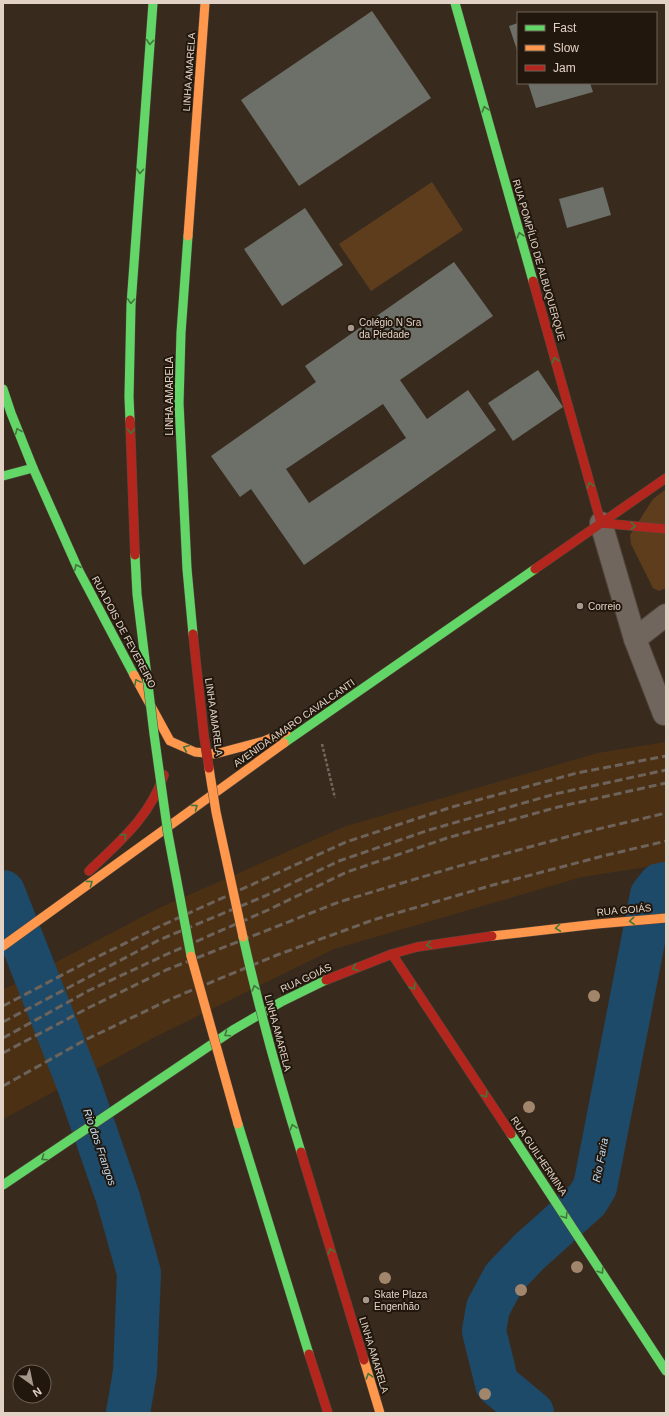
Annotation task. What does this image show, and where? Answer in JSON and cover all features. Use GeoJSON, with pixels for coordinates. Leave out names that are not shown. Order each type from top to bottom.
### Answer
{"type":"FeatureCollection","features":[{"type":"Feature","properties":{"kind":"main road"},"geometry":{"type":"LineString","coordinates":[[153,3],[143,123],[131,305],[129,397],[137,594],[153,726],[168,834],[192,964],[241,1135],[328,1413]]}},
{"type":"Feature","properties":{"kind":"main road","name":"LINHA AMARELA"},"geometry":{"type":"LineString","coordinates":[[205,3],[181,333],[179,403],[187,569],[202,721],[216,812],[252,978],[283,1094],[380,1413]]}},
{"type":"Feature","properties":{"kind":"main road","name":"RUA POMPÍLIO DE ALBUQUERQUE"},"geometry":{"type":"LineString","coordinates":[[455,3],[601,522]]}},
{"type":"Feature","properties":{"kind":"main road","name":"RUA DOIS DE FEVEREIRO"},"geometry":{"type":"LineString","coordinates":[[3,389],[33,468],[79,571],[170,741]]}},
{"type":"Feature","properties":{"kind":"main road"},"geometry":{"type":"LineString","coordinates":[[3,476],[33,468]]}},
{"type":"Feature","properties":{"kind":"main road","name":"AVENIDA AMARO CAVALCANTI"},"geometry":{"type":"LineString","coordinates":[[3,946],[316,720],[564,550],[601,522],[666,478]]}},
{"type":"Feature","properties":{"kind":"main road"},"geometry":{"type":"LineString","coordinates":[[601,522],[666,529]]}},
{"type":"Feature","properties":{"kind":"main road"},"geometry":{"type":"LineString","coordinates":[[36,922],[142,818],[152,804],[161,787],[170,741],[195,752],[215,754],[264,741],[316,720]]}},
{"type":"Feature","properties":{"kind":"main road","name":"RUA GOIÁS"},"geometry":{"type":"LineString","coordinates":[[3,1185],[233,1030],[281,1002],[324,981],[392,954],[417,947],[597,924],[666,918]]}},
{"type":"Feature","properties":{"kind":"main road","name":"RUA GUILHERMINA"},"geometry":{"type":"LineString","coordinates":[[392,954],[666,1371]]}},
{"type":"Feature","properties":{"kind":"street"},"geometry":{"type":"LineString","coordinates":[[601,522],[635,639],[664,714]]}},
{"type":"Feature","properties":{"kind":"street"},"geometry":{"type":"LineString","coordinates":[[635,639],[666,615]]}},
{"type":"Feature","properties":{"kind":"path"},"geometry":{"type":"LineString","coordinates":[[316,720],[335,798]]}},
{"type":"Feature","properties":{"kind":"shaded area"},"geometry":{"type":"Polygon","coordinates":[[[432,182],[463,230],[371,291],[339,244],[432,182]]]}},
{"type":"Feature","properties":{"kind":"shaded area"},"geometry":{"type":"Polygon","coordinates":[[[666,489],[666,588],[659,591],[653,588],[631,544],[630,535],[653,499],[666,489]]]}},
{"type":"Feature","properties":{"kind":"shaded area"},"geometry":{"type":"Polygon","coordinates":[[[666,742],[666,864],[582,877],[334,949],[155,1037],[3,1119],[3,990],[159,908],[346,826],[598,753],[666,742]]]}},
{"type":"Feature","properties":{"kind":"building"},"geometry":{"type":"Polygon","coordinates":[[[372,11],[431,98],[299,186],[241,100],[372,11]]]}},
{"type":"Feature","properties":{"kind":"building"},"geometry":{"type":"Polygon","coordinates":[[[517,23],[517,50],[509,26],[517,23]]]}},
{"type":"Feature","properties":{"kind":"building"},"geometry":{"type":"Polygon","coordinates":[[[528,84],[590,84],[593,92],[536,108],[528,84]]]}},
{"type":"Feature","properties":{"kind":"building"},"geometry":{"type":"Polygon","coordinates":[[[603,187],[611,215],[567,228],[559,199],[603,187]]]}},
{"type":"Feature","properties":{"kind":"building"},"geometry":{"type":"Polygon","coordinates":[[[305,208],[343,265],[282,306],[244,249],[305,208]]]}},
{"type":"Feature","properties":{"kind":"building"},"geometry":{"type":"Polygon","coordinates":[[[454,262],[493,316],[400,380],[427,419],[468,390],[496,430],[304,565],[251,489],[240,497],[211,456],[316,382],[305,366],[454,262]],[[383,404],[286,469],[309,503],[406,438],[383,404]]]}},
{"type":"Feature","properties":{"kind":"building"},"geometry":{"type":"Polygon","coordinates":[[[538,370],[563,407],[513,441],[488,403],[538,370]]]}},
{"type":"Feature","properties":{"kind":"waterway","name":"Rio Faria"},"geometry":{"type":"LineString","coordinates":[[532,1413],[497,1384],[484,1331],[488,1308],[504,1278],[530,1251],[587,1200],[595,1187],[652,895],[660,885],[666,884]]}},
{"type":"Feature","properties":{"kind":"waterway","name":"Rio dos Frangos"},"geometry":{"type":"LineString","coordinates":[[3,892],[79,1085],[118,1198],[139,1273],[135,1372],[128,1413]]}},
{"type":"Feature","properties":{"kind":"railway"},"geometry":{"type":"LineString","coordinates":[[3,1006],[156,928],[346,842],[452,807],[577,773],[666,756]]}},
{"type":"Feature","properties":{"kind":"railway"},"geometry":{"type":"LineString","coordinates":[[3,1022],[159,940],[265,896],[339,861],[429,830],[555,794],[666,770]]}},
{"type":"Feature","properties":{"kind":"railway"},"geometry":{"type":"LineString","coordinates":[[3,1038],[90,990],[268,910],[347,872],[447,838],[558,807],[666,783]]}},
{"type":"Feature","properties":{"kind":"railway"},"geometry":{"type":"LineString","coordinates":[[3,1053],[90,1007],[166,970],[339,902],[452,868],[581,833],[666,813]]}},
{"type":"Feature","properties":{"kind":"railway"},"geometry":{"type":"LineString","coordinates":[[3,1086],[85,1040],[173,998],[277,955],[373,920],[493,885],[666,841]]}},
{"type":"Feature","properties":{"kind":"traffic: fast"},"geometry":{"type":"LineString","coordinates":[[130,420],[131,305],[153,3]]}},
{"type":"Feature","properties":{"kind":"traffic: fast"},"geometry":{"type":"LineString","coordinates":[[455,3],[533,281]]}},
{"type":"Feature","properties":{"kind":"traffic: fast"},"geometry":{"type":"LineString","coordinates":[[188,236],[181,333],[179,403],[187,569],[193,634]]}},
{"type":"Feature","properties":{"kind":"traffic: fast"},"geometry":{"type":"LineString","coordinates":[[3,389],[33,468]]}},
{"type":"Feature","properties":{"kind":"traffic: fast"},"geometry":{"type":"LineString","coordinates":[[3,476],[33,468],[79,571],[134,675]]}},
{"type":"Feature","properties":{"kind":"traffic: fast"},"geometry":{"type":"LineString","coordinates":[[135,555],[137,594],[154,734],[168,834],[191,956]]}},
{"type":"Feature","properties":{"kind":"traffic: fast"},"geometry":{"type":"LineString","coordinates":[[284,743],[535,569]]}},
{"type":"Feature","properties":{"kind":"traffic: fast"},"geometry":{"type":"LineString","coordinates":[[243,937],[270,1045],[301,1152]]}},
{"type":"Feature","properties":{"kind":"traffic: fast"},"geometry":{"type":"LineString","coordinates":[[3,1185],[233,1030],[281,1002],[326,980]]}},
{"type":"Feature","properties":{"kind":"traffic: fast"},"geometry":{"type":"LineString","coordinates":[[238,1124],[309,1354]]}},
{"type":"Feature","properties":{"kind":"traffic: fast"},"geometry":{"type":"LineString","coordinates":[[511,1134],[666,1371]]}},
{"type":"Feature","properties":{"kind":"traffic: slow"},"geometry":{"type":"LineString","coordinates":[[188,236],[205,3]]}},
{"type":"Feature","properties":{"kind":"traffic: slow"},"geometry":{"type":"LineString","coordinates":[[134,675],[170,741],[195,752],[215,754],[264,741],[286,732]]}},
{"type":"Feature","properties":{"kind":"traffic: slow"},"geometry":{"type":"LineString","coordinates":[[3,946],[284,743]]}},
{"type":"Feature","properties":{"kind":"traffic: slow"},"geometry":{"type":"LineString","coordinates":[[209,768],[216,812],[243,937]]}},
{"type":"Feature","properties":{"kind":"traffic: slow"},"geometry":{"type":"LineString","coordinates":[[492,936],[666,918]]}},
{"type":"Feature","properties":{"kind":"traffic: slow"},"geometry":{"type":"LineString","coordinates":[[191,956],[238,1124]]}},
{"type":"Feature","properties":{"kind":"traffic: slow"},"geometry":{"type":"LineString","coordinates":[[364,1360],[380,1413]]}},
{"type":"Feature","properties":{"kind":"traffic: jam"},"geometry":{"type":"LineString","coordinates":[[533,281],[601,523],[666,529]]}},
{"type":"Feature","properties":{"kind":"traffic: jam"},"geometry":{"type":"LineString","coordinates":[[130,420],[135,555]]}},
{"type":"Feature","properties":{"kind":"traffic: jam"},"geometry":{"type":"LineString","coordinates":[[535,569],[666,478]]}},
{"type":"Feature","properties":{"kind":"traffic: jam"},"geometry":{"type":"LineString","coordinates":[[193,634],[209,768]]}},
{"type":"Feature","properties":{"kind":"traffic: jam"},"geometry":{"type":"LineString","coordinates":[[89,871],[122,839],[142,816],[158,790],[164,775]]}},
{"type":"Feature","properties":{"kind":"traffic: jam"},"geometry":{"type":"LineString","coordinates":[[326,980],[392,954],[417,947],[492,936]]}},
{"type":"Feature","properties":{"kind":"traffic: jam"},"geometry":{"type":"LineString","coordinates":[[392,954],[511,1134]]}},
{"type":"Feature","properties":{"kind":"traffic: jam"},"geometry":{"type":"LineString","coordinates":[[301,1152],[364,1360]]}},
{"type":"Feature","properties":{"kind":"traffic: jam"},"geometry":{"type":"LineString","coordinates":[[309,1354],[328,1413]]}},
{"type":"Feature","properties":{"kind":"place","name":"Colégio N Sra da Piedade"},"geometry":{"type":"Point","coordinates":[351,328]}},
{"type":"Feature","properties":{"kind":"place","name":"Correio"},"geometry":{"type":"Point","coordinates":[580,606]}},
{"type":"Feature","properties":{"kind":"place","name":"Skate Plaza Engenhão"},"geometry":{"type":"Point","coordinates":[366,1300]}}]}
